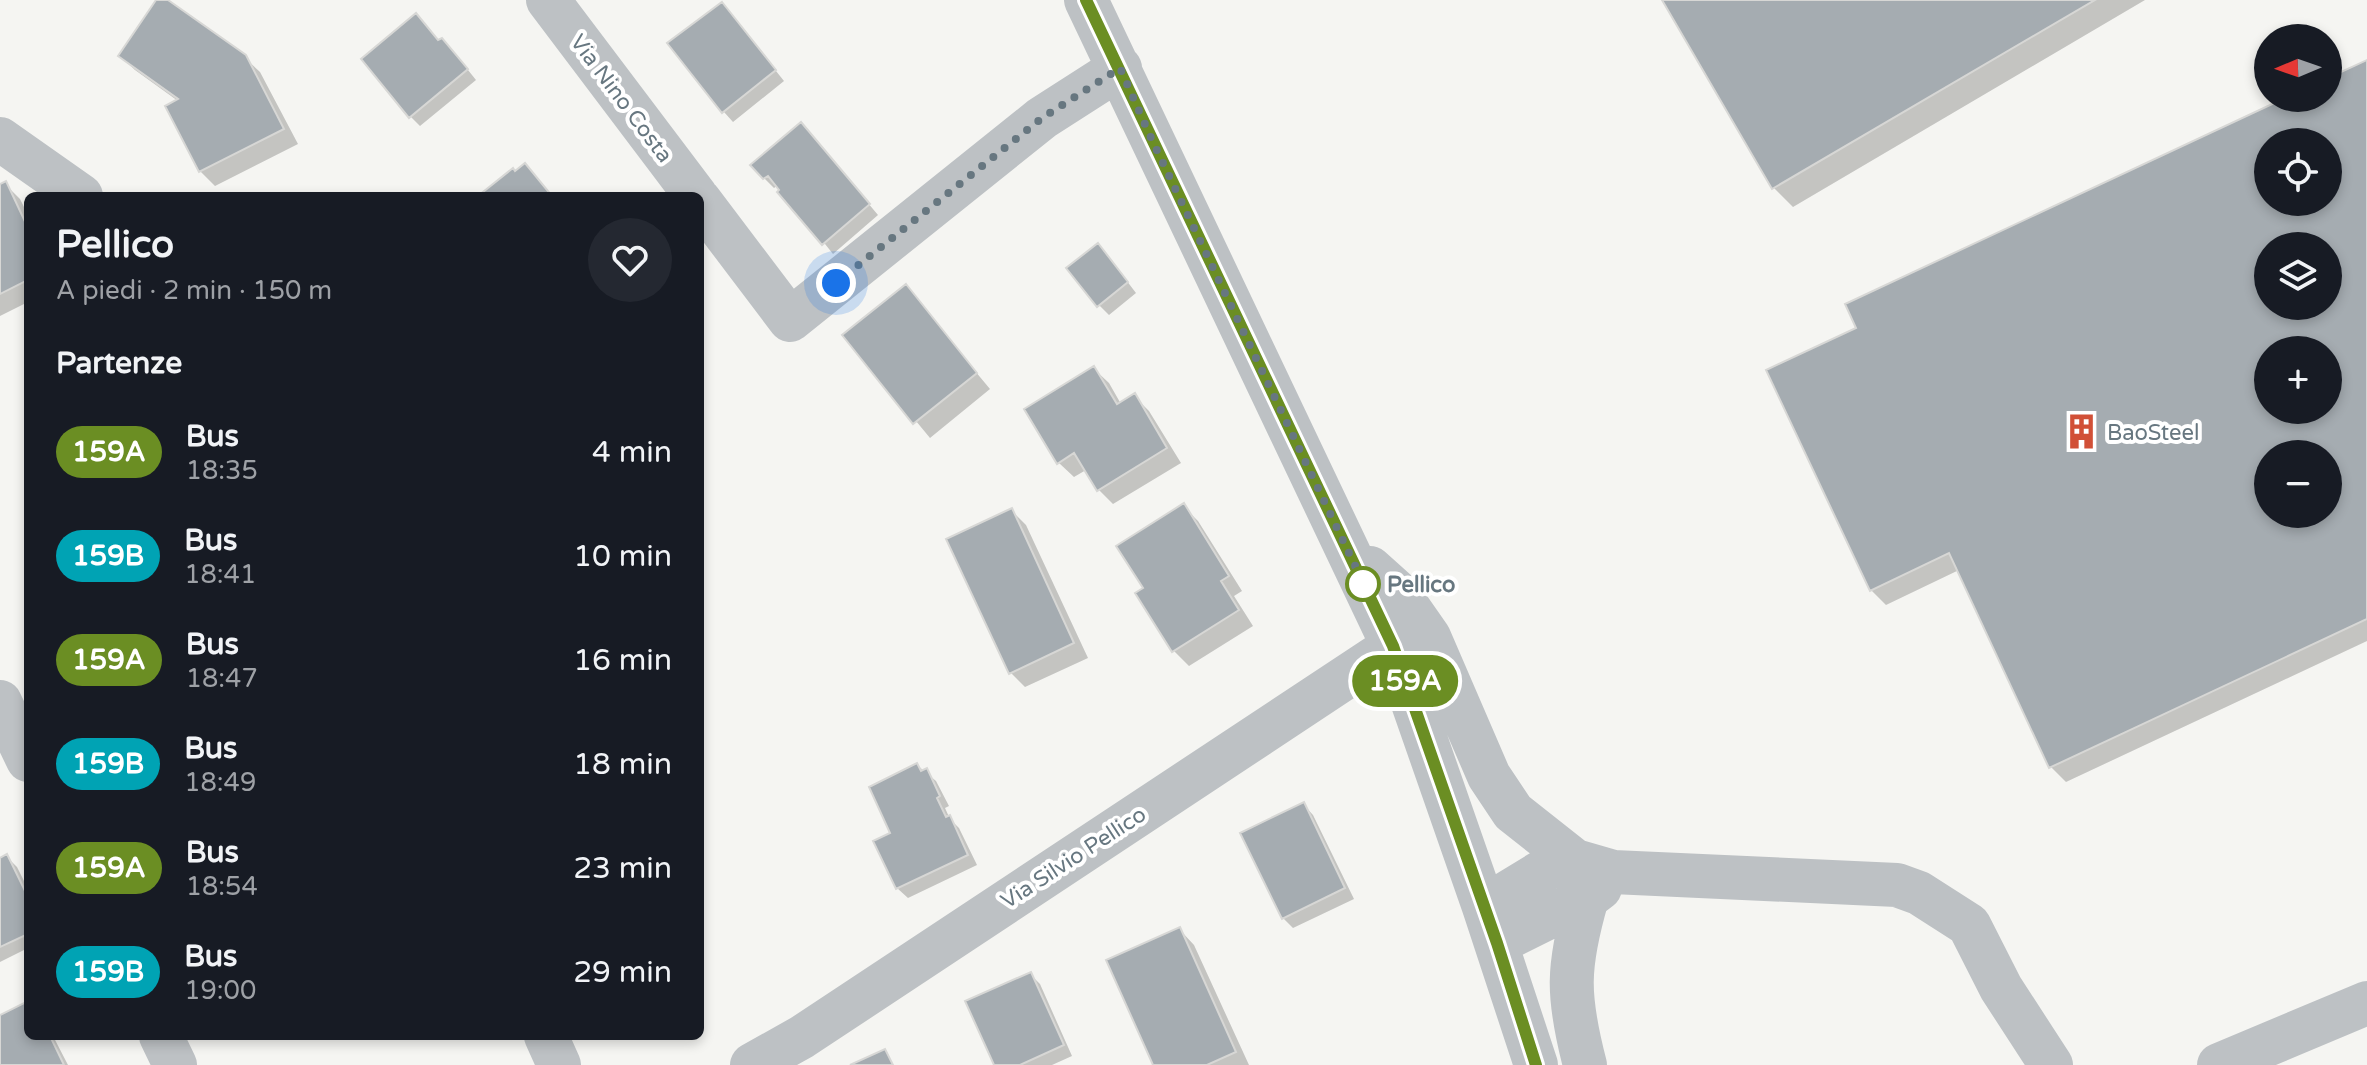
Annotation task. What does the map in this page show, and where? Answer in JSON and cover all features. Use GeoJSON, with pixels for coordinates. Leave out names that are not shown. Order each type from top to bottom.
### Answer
{"type":"FeatureCollection","features":[{"type":"Feature","properties":{"kind":"street","name":"Via Nino Costa"},"geometry":{"type":"LineString","coordinates":[[548,0],[693,192]]}},
{"type":"Feature","properties":{"kind":"street"},"geometry":{"type":"LineString","coordinates":[[1086,0],[1393,646],[1490,925],[1520,1059]]}},
{"type":"Feature","properties":{"kind":"street"},"geometry":{"type":"LineString","coordinates":[[704,206],[790,320],[1042,118],[1120,68]]}},
{"type":"Feature","properties":{"kind":"street"},"geometry":{"type":"LineString","coordinates":[[0,139],[75,192]]}},
{"type":"Feature","properties":{"kind":"street"},"geometry":{"type":"LineString","coordinates":[[1344,544],[1399,594],[1429,637],[1489,776],[1513,812],[1592,877]]}},
{"type":"Feature","properties":{"kind":"street","name":"Via Silvio Pellico"},"geometry":{"type":"LineString","coordinates":[[752,1065],[802,1037],[1393,646]]}},
{"type":"Feature","properties":{"kind":"street"},"geometry":{"type":"LineString","coordinates":[[0,702],[24,752]]}},
{"type":"Feature","properties":{"kind":"street"},"geometry":{"type":"LineString","coordinates":[[1585,1065],[1573,1019],[1570,979],[1576,937],[1592,877]]}},
{"type":"Feature","properties":{"kind":"street"},"geometry":{"type":"LineString","coordinates":[[1490,925],[1592,877],[1897,885],[1919,893],[1969,925],[2001,988],[2051,1065]]}},
{"type":"Feature","properties":{"kind":"street"},"geometry":{"type":"LineString","coordinates":[[2001,988],[2012,1065]]}},
{"type":"Feature","properties":{"kind":"street"},"geometry":{"type":"LineString","coordinates":[[2219,1065],[2367,1003]]}},
{"type":"Feature","properties":{"kind":"street"},"geometry":{"type":"LineString","coordinates":[[163,1040],[175,1065]]}},
{"type":"Feature","properties":{"kind":"street"},"geometry":{"type":"LineString","coordinates":[[548,1040],[559,1065]]}},
{"type":"Feature","properties":{"kind":"building"},"geometry":{"type":"Polygon","coordinates":[[[156,0],[168,0],[246,55],[284,129],[199,172],[165,106],[178,99],[118,56],[156,0]]]}},
{"type":"Feature","properties":{"kind":"building"},"geometry":{"type":"Polygon","coordinates":[[[1662,0],[2095,0],[1772,189],[1662,0]]]}},
{"type":"Feature","properties":{"kind":"building"},"geometry":{"type":"Polygon","coordinates":[[[722,2],[776,70],[722,113],[667,43],[722,2]]]}},
{"type":"Feature","properties":{"kind":"building"},"geometry":{"type":"Polygon","coordinates":[[[416,13],[468,69],[409,118],[361,59],[416,13]]]}},
{"type":"Feature","properties":{"kind":"building","name":"BaoSteel"},"geometry":{"type":"Polygon","coordinates":[[[2367,60],[2367,619],[2049,768],[1949,553],[1870,591],[1766,370],[1856,328],[1845,304],[2255,112],[2342,112],[2342,72],[2367,60]]]}},
{"type":"Feature","properties":{"kind":"building"},"geometry":{"type":"Polygon","coordinates":[[[801,122],[870,204],[822,245],[777,192],[779,190],[768,176],[763,179],[750,165],[801,122]]]}},
{"type":"Feature","properties":{"kind":"building"},"geometry":{"type":"Polygon","coordinates":[[[525,163],[549,192],[483,192],[513,168],[515,171],[525,163]]]}},
{"type":"Feature","properties":{"kind":"building"},"geometry":{"type":"Polygon","coordinates":[[[6,181],[24,219],[24,282],[0,294],[0,184],[6,181]]]}},
{"type":"Feature","properties":{"kind":"building"},"geometry":{"type":"Polygon","coordinates":[[[1098,243],[1128,282],[1097,307],[1066,268],[1098,243]]]}},
{"type":"Feature","properties":{"kind":"building"},"geometry":{"type":"Polygon","coordinates":[[[906,284],[977,373],[913,424],[842,335],[906,284]]]}},
{"type":"Feature","properties":{"kind":"building"},"geometry":{"type":"Polygon","coordinates":[[[1094,366],[1117,404],[1135,393],[1167,448],[1097,491],[1074,453],[1057,464],[1024,409],[1094,366]]]}},
{"type":"Feature","properties":{"kind":"building"},"geometry":{"type":"Polygon","coordinates":[[[1184,503],[1229,576],[1221,581],[1239,610],[1172,652],[1135,593],[1143,588],[1116,546],[1184,503]]]}},
{"type":"Feature","properties":{"kind":"building"},"geometry":{"type":"Polygon","coordinates":[[[1012,508],[1074,643],[1009,674],[946,539],[1012,508]]]}},
{"type":"Feature","properties":{"kind":"building"},"geometry":{"type":"Polygon","coordinates":[[[917,763],[921,771],[927,768],[940,796],[937,798],[946,817],[950,815],[968,855],[896,889],[873,841],[890,833],[869,787],[917,763]]]}},
{"type":"Feature","properties":{"kind":"building"},"geometry":{"type":"Polygon","coordinates":[[[1304,802],[1345,888],[1282,919],[1240,833],[1304,802]]]}},
{"type":"Feature","properties":{"kind":"building"},"geometry":{"type":"Polygon","coordinates":[[[7,854],[24,889],[24,936],[0,947],[0,858],[7,854]]]}},
{"type":"Feature","properties":{"kind":"building"},"geometry":{"type":"Polygon","coordinates":[[[1180,927],[1236,1052],[1207,1065],[1153,1065],[1106,960],[1180,927]]]}},
{"type":"Feature","properties":{"kind":"building"},"geometry":{"type":"Polygon","coordinates":[[[1031,972],[1064,1045],[1020,1065],[994,1065],[965,1001],[1031,972]]]}},
{"type":"Feature","properties":{"kind":"building"},"geometry":{"type":"Polygon","coordinates":[[[24,1003],[24,1040],[52,1040],[64,1065],[0,1065],[0,1015],[24,1003]]]}},
{"type":"Feature","properties":{"kind":"building"},"geometry":{"type":"Polygon","coordinates":[[[885,1049],[893,1065],[850,1065],[885,1049]]]}},
{"type":"Feature","properties":{"kind":"bus line","name":"159A"},"geometry":{"type":"LineString","coordinates":[[1086,0],[1393,646],[1497,943],[1536,1065]]}},
{"type":"Feature","properties":{"kind":"place","name":"BaoSteel"},"geometry":{"type":"Point","coordinates":[2081,432]}},
{"type":"Feature","properties":{"kind":"place","name":"Pellico"},"geometry":{"type":"Point","coordinates":[1363,584]}},
{"type":"Feature","properties":{"kind":"route"},"geometry":{"type":"LineString","coordinates":[[836,283],[1042,118],[1120,68],[1369,595],[1363,584]]}}]}
